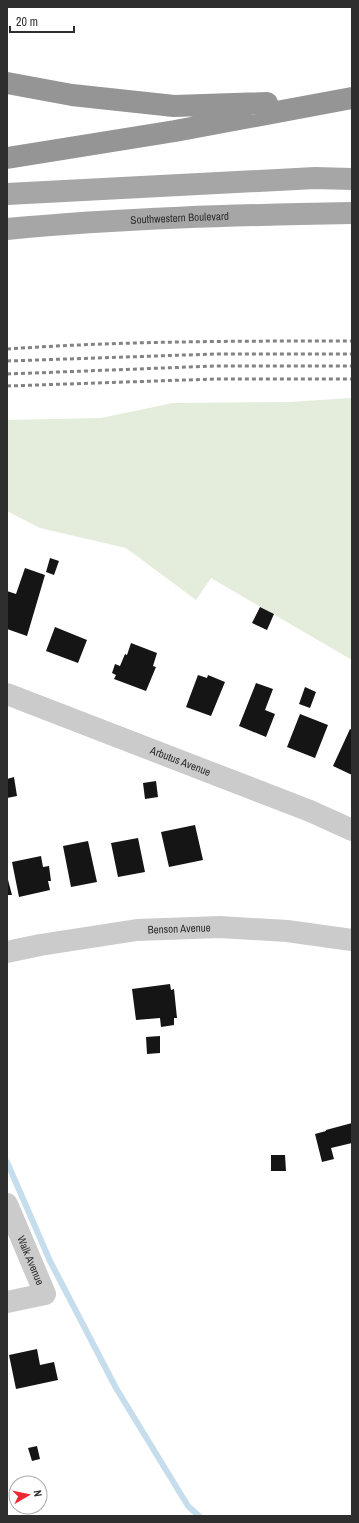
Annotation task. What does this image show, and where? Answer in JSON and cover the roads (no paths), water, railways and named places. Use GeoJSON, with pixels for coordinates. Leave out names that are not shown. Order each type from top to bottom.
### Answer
{"type":"FeatureCollection","features":[{"type":"Feature","properties":{"kind":"highway"},"geometry":{"type":"LineString","coordinates":[[7,83],[72,95],[174,106],[344,99]]}},
{"type":"Feature","properties":{"kind":"highway"},"geometry":{"type":"LineString","coordinates":[[7,158],[175,131],[344,99]]}},
{"type":"Feature","properties":{"kind":"main road"},"geometry":{"type":"LineString","coordinates":[[7,194],[315,178],[352,179]]}},
{"type":"Feature","properties":{"kind":"main road","name":"Southwestern Boulevard"},"geometry":{"type":"LineString","coordinates":[[7,229],[73,222],[352,213]]}},
{"type":"Feature","properties":{"kind":"street","name":"Arbutus Avenue"},"geometry":{"type":"LineString","coordinates":[[7,694],[310,811],[352,830]]}},
{"type":"Feature","properties":{"kind":"street","name":"Benson Avenue"},"geometry":{"type":"LineString","coordinates":[[7,952],[40,945],[138,930],[220,927],[286,931],[352,940]]}},
{"type":"Feature","properties":{"kind":"street","name":"Walk Avenue"},"geometry":{"type":"LineString","coordinates":[[7,1204],[45,1294],[7,1302]]}},
{"type":"Feature","properties":{"kind":"waterway"},"geometry":{"type":"LineString","coordinates":[[7,1162],[50,1261],[116,1388],[188,1506],[199,1516]]}},
{"type":"Feature","properties":{"kind":"railway"},"geometry":{"type":"LineString","coordinates":[[7,349],[136,343],[352,341]]}},
{"type":"Feature","properties":{"kind":"railway"},"geometry":{"type":"LineString","coordinates":[[7,361],[215,354],[352,354]]}},
{"type":"Feature","properties":{"kind":"railway"},"geometry":{"type":"LineString","coordinates":[[7,374],[215,366],[352,366]]}},
{"type":"Feature","properties":{"kind":"railway"},"geometry":{"type":"LineString","coordinates":[[7,386],[215,379],[352,379]]}}]}
